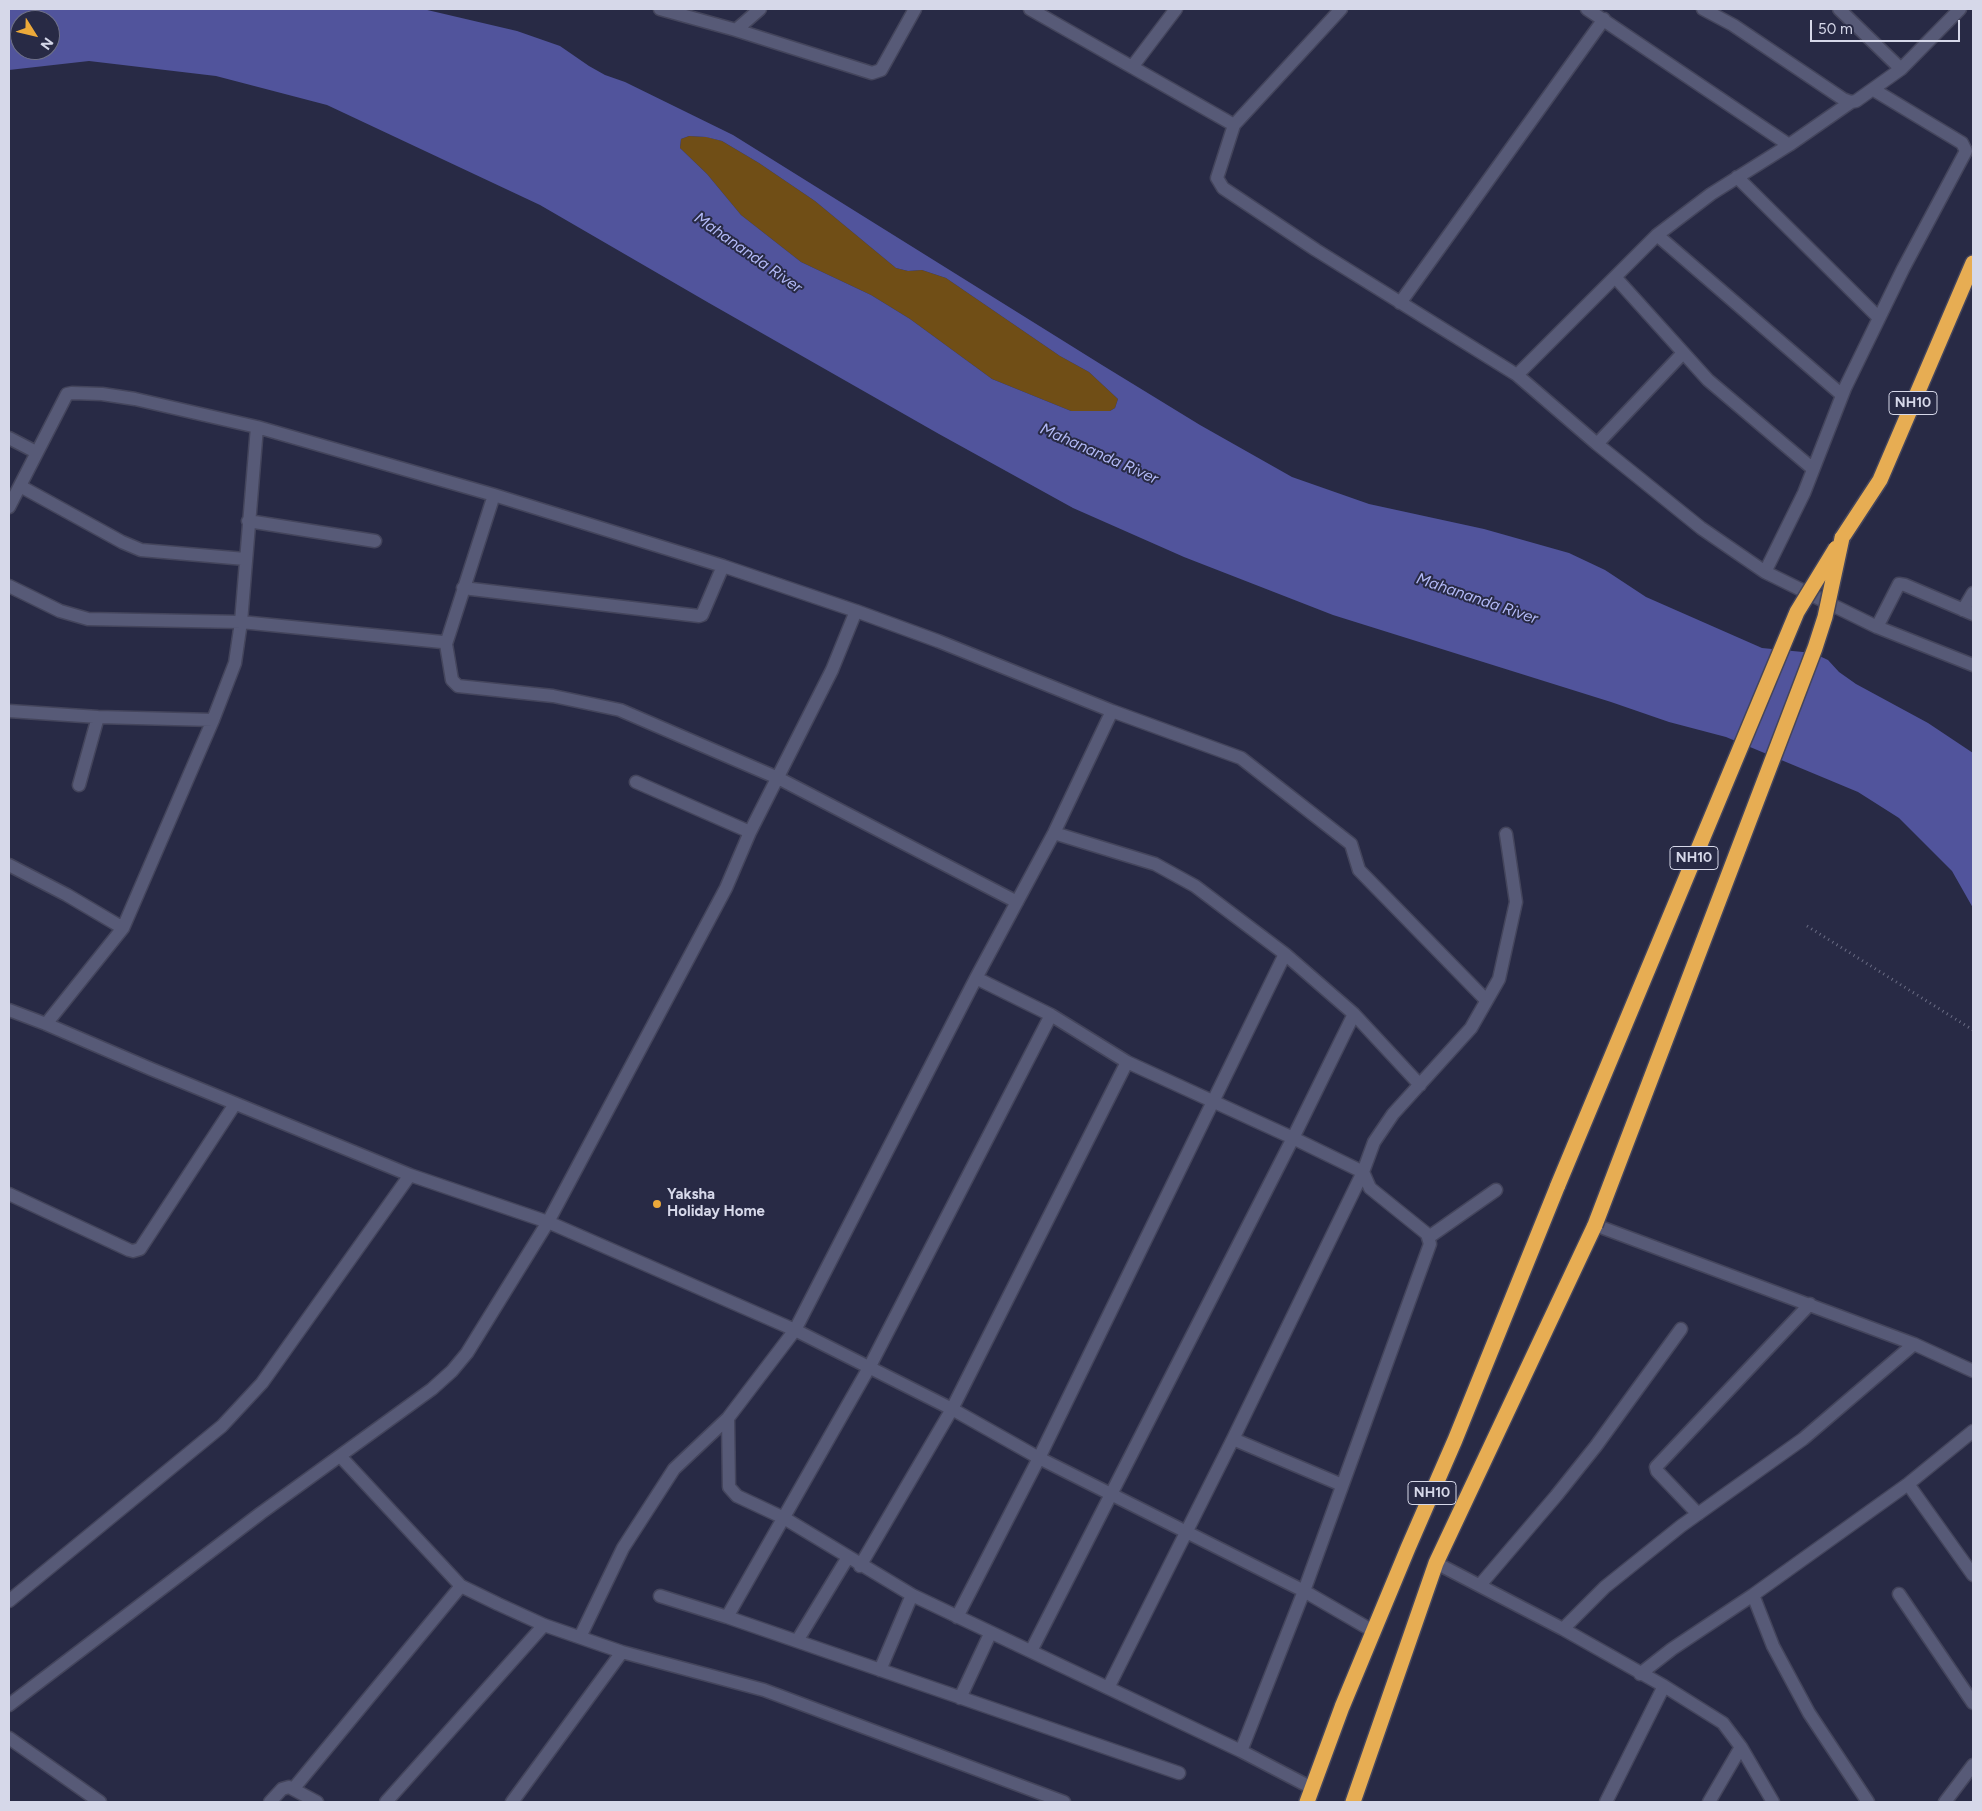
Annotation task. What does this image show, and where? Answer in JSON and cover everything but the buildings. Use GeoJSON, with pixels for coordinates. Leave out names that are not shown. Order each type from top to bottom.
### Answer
{"type":"FeatureCollection","features":[{"type":"Feature","properties":{"kind":"highway","name":"NH10"},"geometry":{"type":"LineString","coordinates":[[1310,1795],[1373,1631],[1455,1440],[1558,1185],[1797,612],[1880,480],[1973,263]]}},
{"type":"Feature","properties":{"kind":"highway"},"geometry":{"type":"LineString","coordinates":[[1353,1802],[1436,1562],[1595,1225],[1815,648],[1825,617],[1842,538]]}},
{"type":"Feature","properties":{"kind":"street"},"geometry":{"type":"LineString","coordinates":[[660,9],[736,30],[875,73],[881,70],[915,9]]}},
{"type":"Feature","properties":{"kind":"street"},"geometry":{"type":"LineString","coordinates":[[736,30],[760,9]]}},
{"type":"Feature","properties":{"kind":"street"},"geometry":{"type":"LineString","coordinates":[[1031,9],[1234,125]]}},
{"type":"Feature","properties":{"kind":"street"},"geometry":{"type":"LineString","coordinates":[[1132,67],[1176,9]]}},
{"type":"Feature","properties":{"kind":"street"},"geometry":{"type":"LineString","coordinates":[[1341,9],[1234,125],[1217,178],[1223,188],[1400,303],[1517,375],[1597,444],[1718,541],[1765,572],[1877,626],[1973,665]]}},
{"type":"Feature","properties":{"kind":"street"},"geometry":{"type":"LineString","coordinates":[[1587,9],[1790,145]]}},
{"type":"Feature","properties":{"kind":"street"},"geometry":{"type":"LineString","coordinates":[[1703,9],[1733,25],[1843,99],[1851,102]]}},
{"type":"Feature","properties":{"kind":"street"},"geometry":{"type":"LineString","coordinates":[[1839,9],[1901,69]]}},
{"type":"Feature","properties":{"kind":"street"},"geometry":{"type":"LineString","coordinates":[[1517,375],[1657,235],[1737,177],[1790,145],[1851,102],[1874,90],[1901,69],[1960,9]]}},
{"type":"Feature","properties":{"kind":"street"},"geometry":{"type":"LineString","coordinates":[[1400,303],[1604,19]]}},
{"type":"Feature","properties":{"kind":"street"},"geometry":{"type":"LineString","coordinates":[[1765,572],[1800,502],[1842,395],[1903,269],[1966,151],[1962,144],[1874,90]]}},
{"type":"Feature","properties":{"kind":"street"},"geometry":{"type":"LineString","coordinates":[[1737,177],[1879,318]]}},
{"type":"Feature","properties":{"kind":"street"},"geometry":{"type":"LineString","coordinates":[[1657,235],[1842,395]]}},
{"type":"Feature","properties":{"kind":"street"},"geometry":{"type":"LineString","coordinates":[[1615,277],[1708,380],[1813,469]]}},
{"type":"Feature","properties":{"kind":"street"},"geometry":{"type":"LineString","coordinates":[[1597,444],[1683,353]]}},
{"type":"Feature","properties":{"kind":"street"},"geometry":{"type":"LineString","coordinates":[[9,507],[67,394],[102,394],[135,399],[257,427],[494,495],[722,566],[938,641],[1112,711],[1238,756],[1351,844],[1354,849],[1358,870],[1486,1000]]}},
{"type":"Feature","properties":{"kind":"street"},"geometry":{"type":"LineString","coordinates":[[46,1024],[123,928],[213,720],[234,663],[241,622],[257,427]]}},
{"type":"Feature","properties":{"kind":"street"},"geometry":{"type":"LineString","coordinates":[[9,438],[36,452]]}},
{"type":"Feature","properties":{"kind":"street"},"geometry":{"type":"LineString","coordinates":[[20,486],[122,542],[141,550],[245,558]]}},
{"type":"Feature","properties":{"kind":"street"},"geometry":{"type":"LineString","coordinates":[[494,495],[446,644],[452,680],[458,686],[553,696],[620,710],[778,778],[1017,902]]}},
{"type":"Feature","properties":{"kind":"street"},"geometry":{"type":"LineString","coordinates":[[248,521],[375,541]]}},
{"type":"Feature","properties":{"kind":"street"},"geometry":{"type":"LineString","coordinates":[[463,588],[701,616],[722,566]]}},
{"type":"Feature","properties":{"kind":"street"},"geometry":{"type":"LineString","coordinates":[[1877,626],[1899,584],[1968,612],[1973,593]]}},
{"type":"Feature","properties":{"kind":"street"},"geometry":{"type":"LineString","coordinates":[[9,586],[60,611],[88,619],[241,622],[442,642],[446,644]]}},
{"type":"Feature","properties":{"kind":"street"},"geometry":{"type":"LineString","coordinates":[[9,1705],[261,1513],[432,1389],[452,1371],[467,1353],[548,1222],[726,888],[750,832],[832,670],[856,611]]}},
{"type":"Feature","properties":{"kind":"street"},"geometry":{"type":"LineString","coordinates":[[9,711],[98,717],[213,720]]}},
{"type":"Feature","properties":{"kind":"street"},"geometry":{"type":"LineString","coordinates":[[580,1637],[623,1548],[674,1469],[728,1418],[795,1330],[976,978],[1054,833],[1112,711]]}},
{"type":"Feature","properties":{"kind":"street"},"geometry":{"type":"LineString","coordinates":[[79,785],[98,717]]}},
{"type":"Feature","properties":{"kind":"street"},"geometry":{"type":"LineString","coordinates":[[636,782],[750,832]]}},
{"type":"Feature","properties":{"kind":"street"},"geometry":{"type":"LineString","coordinates":[[1054,833],[1155,864],[1195,886],[1285,954],[1354,1014],[1420,1085]]}},
{"type":"Feature","properties":{"kind":"street"},"geometry":{"type":"LineString","coordinates":[[1108,1688],[1233,1439],[1363,1172],[1374,1142],[1393,1114],[1471,1028],[1499,979],[1516,902],[1506,834]]}},
{"type":"Feature","properties":{"kind":"street"},"geometry":{"type":"LineString","coordinates":[[9,865],[67,895],[123,928]]}},
{"type":"Feature","properties":{"kind":"street"},"geometry":{"type":"LineString","coordinates":[[958,1617],[1039,1458],[1285,954]]}},
{"type":"Feature","properties":{"kind":"street"},"geometry":{"type":"LineString","coordinates":[[976,978],[1051,1015],[1128,1062],[1363,1172],[1370,1188],[1429,1237],[1430,1244],[1304,1591],[1241,1752]]}},
{"type":"Feature","properties":{"kind":"street"},"geometry":{"type":"LineString","coordinates":[[9,1010],[410,1176],[548,1222],[795,1330],[870,1366],[952,1409],[1039,1458],[1304,1591],[1373,1631]]}},
{"type":"Feature","properties":{"kind":"street"},"geometry":{"type":"LineString","coordinates":[[1031,1651],[1293,1138],[1354,1014]]}},
{"type":"Feature","properties":{"kind":"street"},"geometry":{"type":"LineString","coordinates":[[727,1617],[870,1366],[1051,1015]]}},
{"type":"Feature","properties":{"kind":"street"},"geometry":{"type":"LineString","coordinates":[[860,1566],[952,1409],[1128,1062]]}},
{"type":"Feature","properties":{"kind":"street"},"geometry":{"type":"LineString","coordinates":[[9,1194],[129,1250],[137,1251],[235,1104]]}},
{"type":"Feature","properties":{"kind":"street"},"geometry":{"type":"LineString","coordinates":[[9,1601],[222,1426],[242,1406],[262,1383],[410,1176]]}},
{"type":"Feature","properties":{"kind":"street"},"geometry":{"type":"LineString","coordinates":[[1429,1237],[1496,1190]]}},
{"type":"Feature","properties":{"kind":"street"},"geometry":{"type":"LineString","coordinates":[[1595,1225],[1914,1344],[1973,1371]]}},
{"type":"Feature","properties":{"kind":"street"},"geometry":{"type":"LineString","coordinates":[[1698,1514],[1657,1471],[1656,1467],[1810,1304]]}},
{"type":"Feature","properties":{"kind":"street"},"geometry":{"type":"LineString","coordinates":[[1480,1585],[1585,1460],[1681,1329]]}},
{"type":"Feature","properties":{"kind":"street"},"geometry":{"type":"LineString","coordinates":[[1563,1629],[1606,1587],[1681,1526],[1803,1439],[1914,1344]]}},
{"type":"Feature","properties":{"kind":"street"},"geometry":{"type":"LineString","coordinates":[[728,1418],[729,1487],[737,1496],[784,1518],[912,1596],[1241,1752],[1310,1795]]}},
{"type":"Feature","properties":{"kind":"street"},"geometry":{"type":"LineString","coordinates":[[1640,1674],[1672,1649],[1753,1595],[1908,1484],[1973,1431]]}},
{"type":"Feature","properties":{"kind":"street"},"geometry":{"type":"LineString","coordinates":[[1233,1439],[1342,1485]]}},
{"type":"Feature","properties":{"kind":"street"},"geometry":{"type":"LineString","coordinates":[[340,1456],[461,1586],[544,1625],[622,1652],[764,1690],[1064,1802]]}},
{"type":"Feature","properties":{"kind":"street"},"geometry":{"type":"LineString","coordinates":[[1908,1484],[1973,1575]]}},
{"type":"Feature","properties":{"kind":"street"},"geometry":{"type":"LineString","coordinates":[[796,1641],[848,1557]]}},
{"type":"Feature","properties":{"kind":"street"},"geometry":{"type":"LineString","coordinates":[[1436,1562],[1563,1629],[1664,1686],[1723,1723],[1741,1747],[1773,1802]]}},
{"type":"Feature","properties":{"kind":"street"},"geometry":{"type":"LineString","coordinates":[[294,1788],[461,1586]]}},
{"type":"Feature","properties":{"kind":"street"},"geometry":{"type":"LineString","coordinates":[[1899,1594],[1973,1702]]}},
{"type":"Feature","properties":{"kind":"street"},"geometry":{"type":"LineString","coordinates":[[1753,1595],[1773,1646],[1809,1713],[1868,1802]]}},
{"type":"Feature","properties":{"kind":"street"},"geometry":{"type":"LineString","coordinates":[[660,1596],[727,1617],[1179,1773]]}},
{"type":"Feature","properties":{"kind":"street"},"geometry":{"type":"LineString","coordinates":[[880,1670],[912,1596]]}},
{"type":"Feature","properties":{"kind":"street"},"geometry":{"type":"LineString","coordinates":[[386,1802],[544,1625]]}},
{"type":"Feature","properties":{"kind":"street"},"geometry":{"type":"LineString","coordinates":[[960,1698],[990,1634]]}},
{"type":"Feature","properties":{"kind":"street"},"geometry":{"type":"LineString","coordinates":[[512,1802],[622,1652]]}},
{"type":"Feature","properties":{"kind":"street"},"geometry":{"type":"LineString","coordinates":[[1606,1802],[1664,1686]]}},
{"type":"Feature","properties":{"kind":"street"},"geometry":{"type":"LineString","coordinates":[[9,1738],[97,1801]]}},
{"type":"Feature","properties":{"kind":"street"},"geometry":{"type":"LineString","coordinates":[[1709,1802],[1741,1747]]}},
{"type":"Feature","properties":{"kind":"street"},"geometry":{"type":"LineString","coordinates":[[1945,1802],[1973,1765]]}},
{"type":"Feature","properties":{"kind":"street"},"geometry":{"type":"LineString","coordinates":[[270,1802],[282,1790],[290,1787],[317,1802]]}},
{"type":"Feature","properties":{"kind":"path"},"geometry":{"type":"LineString","coordinates":[[1807,926],[1973,1030]]}},
{"type":"Feature","properties":{"kind":"shaded area"},"geometry":{"type":"Polygon","coordinates":[[[689,136],[707,137],[722,141],[759,163],[815,201],[896,268],[908,271],[922,270],[946,278],[1060,356],[1089,372],[1118,399],[1115,408],[1110,411],[1071,411],[992,379],[910,319],[871,295],[801,262],[741,215],[707,174],[680,148],[681,139],[689,136]]]}},
{"type":"Feature","properties":{"kind":"water","name":"Mahananda River"},"geometry":{"type":"Polygon","coordinates":[[[9,9],[423,9],[517,31],[560,46],[605,75],[625,82],[733,135],[1200,425],[1292,477],[1369,504],[1484,529],[1569,553],[1605,570],[1646,597],[1762,648],[1813,653],[1828,660],[1839,672],[1856,684],[1928,723],[1973,753],[1973,908],[1952,871],[1899,818],[1858,792],[1726,737],[1669,722],[1333,615],[1184,557],[1073,508],[939,434],[540,205],[327,105],[216,76],[89,61],[9,70],[9,9]],[[689,136],[681,139],[680,148],[707,174],[741,215],[801,262],[871,295],[910,319],[992,379],[1071,411],[1110,411],[1115,408],[1118,399],[1089,372],[1060,356],[946,278],[922,270],[908,271],[896,268],[815,201],[759,163],[722,141],[706,137],[689,136]]]}},
{"type":"Feature","properties":{"kind":"place","name":"Yaksha Holiday Home"},"geometry":{"type":"Point","coordinates":[657,1204]}}]}
